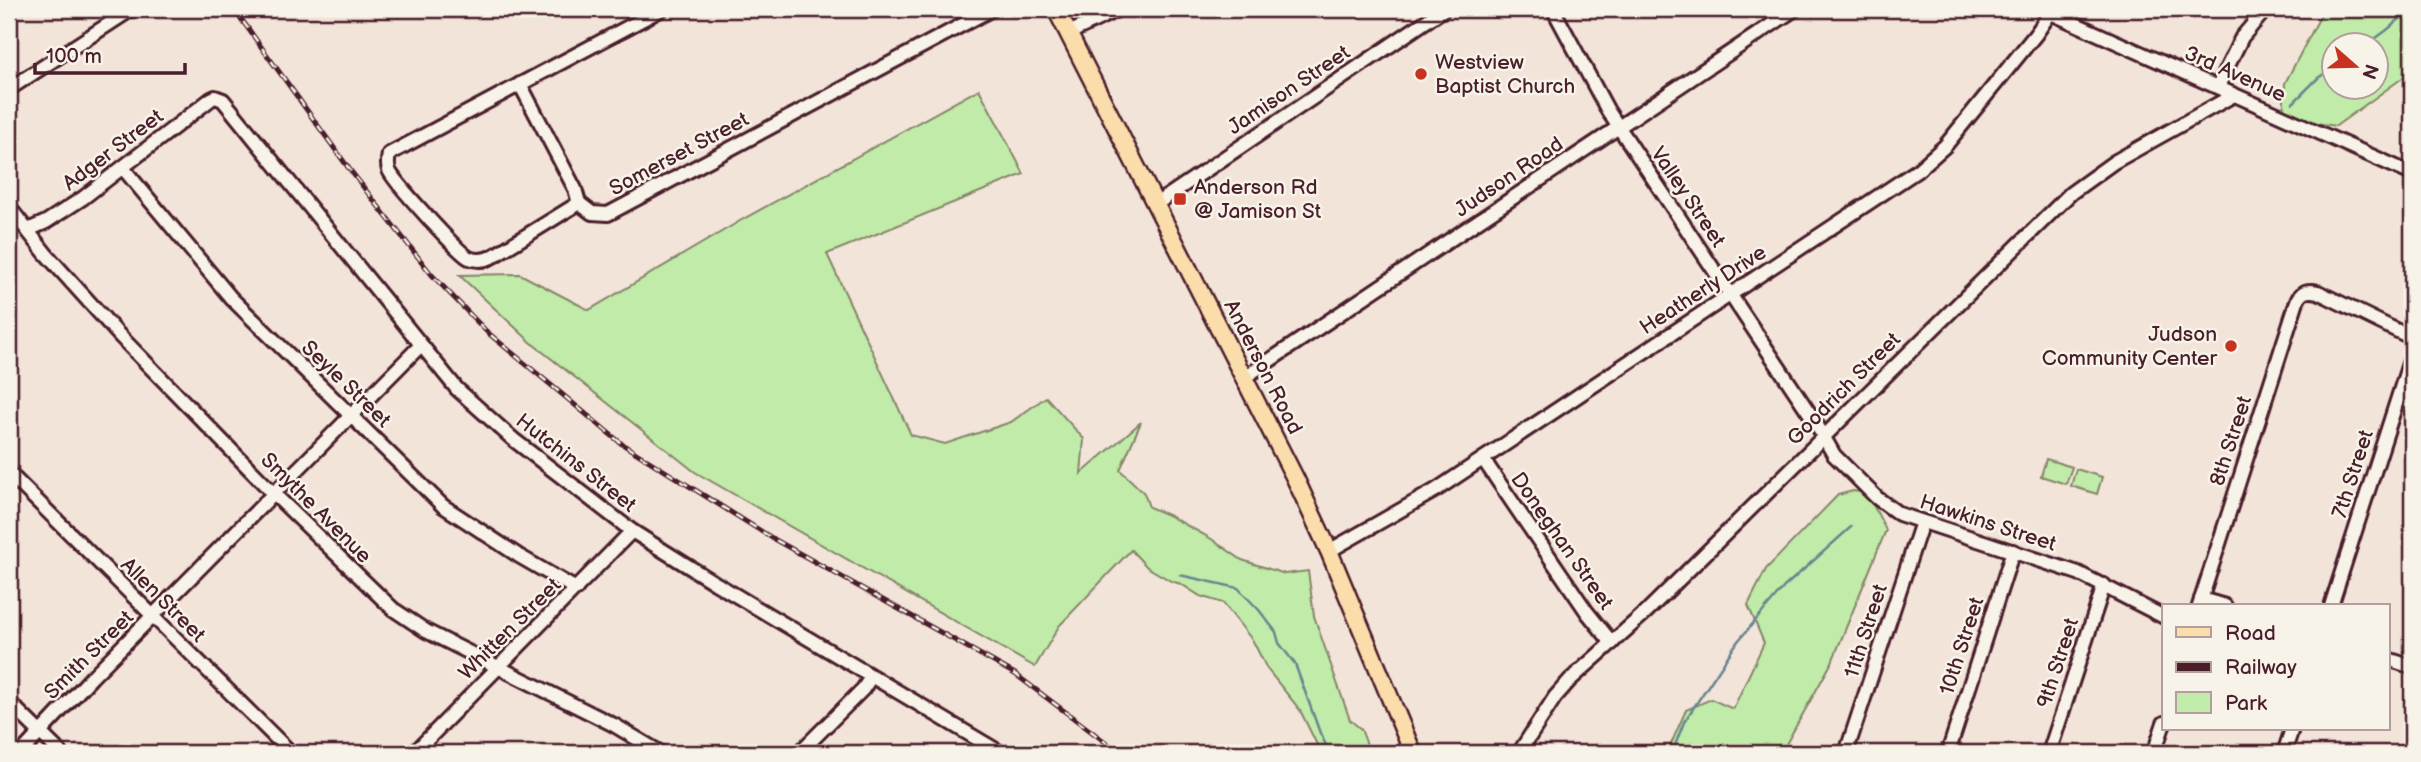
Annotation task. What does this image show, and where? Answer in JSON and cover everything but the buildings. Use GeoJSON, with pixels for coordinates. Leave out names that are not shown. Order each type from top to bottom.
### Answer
{"type":"FeatureCollection","features":[{"type":"Feature","properties":{"kind":"main road","name":"Anderson Road"},"geometry":{"type":"LineString","coordinates":[[1056,9],[1245,377],[1328,551],[1413,753]]}},
{"type":"Feature","properties":{"kind":"street"},"geometry":{"type":"LineString","coordinates":[[9,89],[132,9]]}},
{"type":"Feature","properties":{"kind":"street"},"geometry":{"type":"LineString","coordinates":[[520,84],[575,188],[579,203],[489,259],[475,260],[459,251],[393,177],[388,168],[390,154],[520,84],[662,9]]}},
{"type":"Feature","properties":{"kind":"street","name":"Somerset Street"},"geometry":{"type":"LineString","coordinates":[[579,203],[592,213],[608,214],[992,9]]}},
{"type":"Feature","properties":{"kind":"street"},"geometry":{"type":"LineString","coordinates":[[1069,33],[1119,9]]}},
{"type":"Feature","properties":{"kind":"street","name":"Jamison Street"},"geometry":{"type":"LineString","coordinates":[[1156,204],[1444,9]]}},
{"type":"Feature","properties":{"kind":"street","name":"Valley Street"},"geometry":{"type":"LineString","coordinates":[[1552,9],[1618,127],[1823,437]]}},
{"type":"Feature","properties":{"kind":"street","name":"Judson Road"},"geometry":{"type":"LineString","coordinates":[[1245,377],[1795,9]]}},
{"type":"Feature","properties":{"kind":"street"},"geometry":{"type":"LineString","coordinates":[[2218,86],[2242,37],[2266,9]]}},
{"type":"Feature","properties":{"kind":"street","name":"3rd Avenue"},"geometry":{"type":"LineString","coordinates":[[2049,10],[2412,174]]}},
{"type":"Feature","properties":{"kind":"street","name":"Heatherly Drive"},"geometry":{"type":"LineString","coordinates":[[1328,551],[1436,490],[1731,296],[1929,161],[2005,73],[2049,10]]}},
{"type":"Feature","properties":{"kind":"street","name":"Goodrich Street"},"geometry":{"type":"LineString","coordinates":[[1519,753],[1562,688],[1612,643],[2071,194],[2114,162],[2234,95]]}},
{"type":"Feature","properties":{"kind":"street","name":"Adger Street"},"geometry":{"type":"LineString","coordinates":[[28,230],[46,222],[123,168],[211,99],[219,98]]}},
{"type":"Feature","properties":{"kind":"street","name":"Hutchins Street"},"geometry":{"type":"LineString","coordinates":[[219,98],[421,345],[472,404],[514,440],[632,531],[1000,753]]}},
{"type":"Feature","properties":{"kind":"street","name":"Seyle Street"},"geometry":{"type":"LineString","coordinates":[[123,168],[231,298],[455,514],[576,589]]}},
{"type":"Feature","properties":{"kind":"street","name":"Smythe Avenue"},"geometry":{"type":"LineString","coordinates":[[9,207],[46,254],[119,335],[274,494],[393,609],[426,631],[614,725],[661,753]]}},
{"type":"Feature","properties":{"kind":"street","name":"8th Street"},"geometry":{"type":"LineString","coordinates":[[2200,602],[2296,304],[2305,291],[2318,292],[2412,338]]}},
{"type":"Feature","properties":{"kind":"street","name":"Smith Street"},"geometry":{"type":"LineString","coordinates":[[21,753],[92,677],[421,345]]}},
{"type":"Feature","properties":{"kind":"street","name":"7th Street"},"geometry":{"type":"LineString","coordinates":[[2332,604],[2412,354]]}},
{"type":"Feature","properties":{"kind":"street","name":"Hawkins Street"},"geometry":{"type":"LineString","coordinates":[[1823,437],[1833,455],[1877,498],[1905,517],[2078,573],[2162,616]]}},
{"type":"Feature","properties":{"kind":"street","name":"Doneghan Street"},"geometry":{"type":"LineString","coordinates":[[1483,459],[1587,612],[1612,643]]}},
{"type":"Feature","properties":{"kind":"street","name":"Allen Street"},"geometry":{"type":"LineString","coordinates":[[9,473],[291,753]]}},
{"type":"Feature","properties":{"kind":"street","name":"11th Street"},"geometry":{"type":"LineString","coordinates":[[1846,753],[1922,522]]}},
{"type":"Feature","properties":{"kind":"street","name":"Whitten Street"},"geometry":{"type":"LineString","coordinates":[[414,753],[632,531]]}},
{"type":"Feature","properties":{"kind":"street","name":"10th Street"},"geometry":{"type":"LineString","coordinates":[[1948,753],[2013,551]]}},
{"type":"Feature","properties":{"kind":"street","name":"9th Street"},"geometry":{"type":"LineString","coordinates":[[2049,753],[2104,585]]}},
{"type":"Feature","properties":{"kind":"street"},"geometry":{"type":"LineString","coordinates":[[2390,660],[2412,667]]}},
{"type":"Feature","properties":{"kind":"street"},"geometry":{"type":"LineString","coordinates":[[799,753],[872,677]]}},
{"type":"Feature","properties":{"kind":"street"},"geometry":{"type":"LineString","coordinates":[[9,702],[61,753]]}},
{"type":"Feature","properties":{"kind":"street"},"geometry":{"type":"LineString","coordinates":[[2154,753],[2162,729]]}},
{"type":"Feature","properties":{"kind":"street"},"geometry":{"type":"LineString","coordinates":[[2284,753],[2292,730]]}},
{"type":"Feature","properties":{"kind":"green space"},"geometry":{"type":"Polygon","coordinates":[[[2324,9],[2412,9],[2412,71],[2390,87],[2390,32],[2320,32],[2320,102],[2369,102],[2336,126],[2283,118],[2285,83],[2324,9]]]}},
{"type":"Feature","properties":{"kind":"green space"},"geometry":{"type":"Polygon","coordinates":[[[979,89],[1024,174],[827,254],[911,435],[945,444],[1011,422],[1046,397],[1084,439],[1081,474],[1141,422],[1120,470],[1144,493],[1149,507],[1210,538],[1242,560],[1285,574],[1308,571],[1314,616],[1350,720],[1361,729],[1370,753],[1321,753],[1300,710],[1267,669],[1253,641],[1223,603],[1200,596],[1171,581],[1147,567],[1131,550],[1059,626],[1035,667],[695,472],[534,345],[459,275],[520,274],[589,310],[745,218],[979,89]]]}},
{"type":"Feature","properties":{"kind":"green space"},"geometry":{"type":"Polygon","coordinates":[[[2046,459],[2072,467],[2066,484],[2041,476],[2046,459]]]}},
{"type":"Feature","properties":{"kind":"green space"},"geometry":{"type":"Polygon","coordinates":[[[2076,469],[2102,477],[2097,494],[2071,486],[2076,469]]]}},
{"type":"Feature","properties":{"kind":"green space"},"geometry":{"type":"Polygon","coordinates":[[[1853,491],[1867,493],[1886,530],[1832,662],[1781,753],[1667,753],[1686,710],[1711,699],[1733,709],[1764,643],[1748,605],[1766,569],[1838,495],[1853,491]]]}},
{"type":"Feature","properties":{"kind":"waterway"},"geometry":{"type":"LineString","coordinates":[[2384,32],[2411,9]]}},
{"type":"Feature","properties":{"kind":"waterway"},"geometry":{"type":"LineString","coordinates":[[2293,103],[2320,77]]}},
{"type":"Feature","properties":{"kind":"waterway"},"geometry":{"type":"LineString","coordinates":[[1672,753],[1684,722],[1738,641],[1784,587],[1851,527]]}},
{"type":"Feature","properties":{"kind":"waterway"},"geometry":{"type":"LineString","coordinates":[[1180,575],[1238,588],[1259,610],[1295,664],[1330,753]]}},
{"type":"Feature","properties":{"kind":"railway"},"geometry":{"type":"LineString","coordinates":[[234,9],[350,170],[432,275],[487,332],[622,444],[772,538],[1015,674],[1120,753]]}},
{"type":"Feature","properties":{"kind":"place","name":"Westview Baptist Church"},"geometry":{"type":"Point","coordinates":[1421,74]}},
{"type":"Feature","properties":{"kind":"place","name":"Anderson Rd @ Jamison St"},"geometry":{"type":"Point","coordinates":[1180,199]}},
{"type":"Feature","properties":{"kind":"place","name":"Judson Community Center"},"geometry":{"type":"Point","coordinates":[2231,346]}}]}
